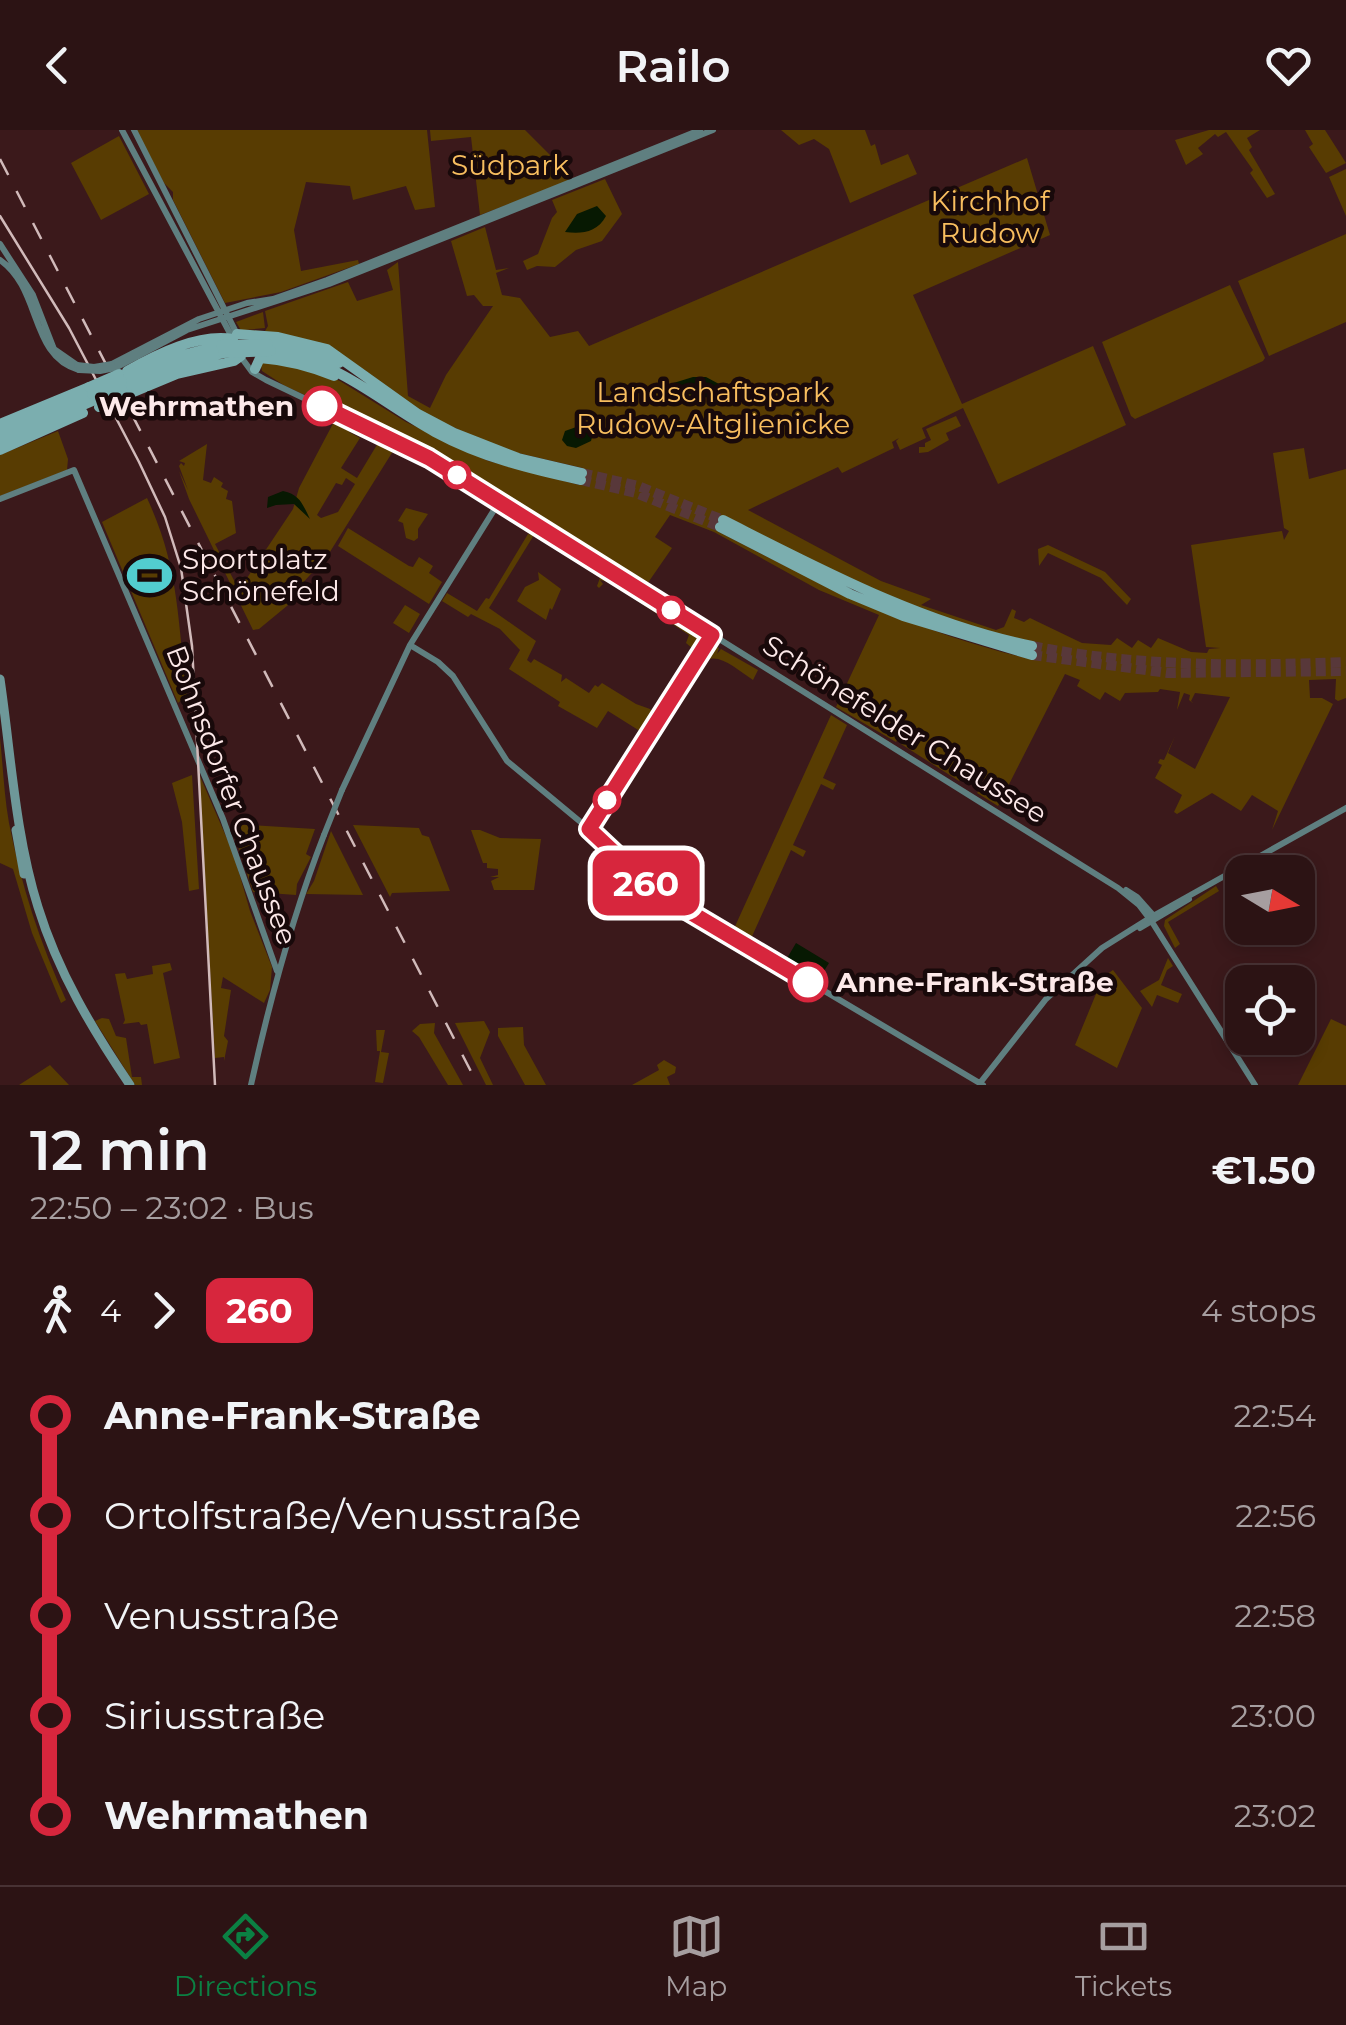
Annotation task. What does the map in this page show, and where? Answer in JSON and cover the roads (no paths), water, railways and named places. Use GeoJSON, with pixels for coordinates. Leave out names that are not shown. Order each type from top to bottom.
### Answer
{"type":"FeatureCollection","features":[{"type":"Feature","properties":{"kind":"highway"},"geometry":{"type":"LineString","coordinates":[[218,337],[223,317]]}},
{"type":"Feature","properties":{"kind":"highway"},"geometry":{"type":"LineString","coordinates":[[124,378],[201,367],[243,354],[253,335],[317,345],[341,356],[366,378]]}},
{"type":"Feature","properties":{"kind":"highway"},"geometry":{"type":"LineString","coordinates":[[218,337],[243,354],[304,365],[380,397]]}},
{"type":"Feature","properties":{"kind":"highway"},"geometry":{"type":"LineString","coordinates":[[0,441],[44,422],[166,353],[218,337]]}},
{"type":"Feature","properties":{"kind":"highway"},"geometry":{"type":"LineString","coordinates":[[124,378],[211,351],[269,347],[318,354],[472,442],[582,476],[515,465],[450,440],[328,366],[269,347]]}},
{"type":"Feature","properties":{"kind":"highway"},"geometry":{"type":"LineString","coordinates":[[124,378],[172,363]]}},
{"type":"Feature","properties":{"kind":"highway"},"geometry":{"type":"LineString","coordinates":[[0,432],[91,396]]}},
{"type":"Feature","properties":{"kind":"highway"},"geometry":{"type":"LineString","coordinates":[[0,450],[83,413],[91,396]]}},
{"type":"Feature","properties":{"kind":"highway"},"geometry":{"type":"LineString","coordinates":[[0,424],[91,396]]}},
{"type":"Feature","properties":{"kind":"highway"},"geometry":{"type":"LineString","coordinates":[[44,422],[83,413]]}},
{"type":"Feature","properties":{"kind":"highway"},"geometry":{"type":"LineString","coordinates":[[722,524],[850,594],[903,616],[1032,650]]}},
{"type":"Feature","properties":{"kind":"main road"},"geometry":{"type":"LineString","coordinates":[[0,679],[23,842],[36,902],[72,990],[127,1085]]}},
{"type":"Feature","properties":{"kind":"main road"},"geometry":{"type":"LineString","coordinates":[[0,708],[19,853],[38,921],[74,1005],[127,1085]]}},
{"type":"Feature","properties":{"kind":"street"},"geometry":{"type":"LineString","coordinates":[[122,130],[243,354]]}},
{"type":"Feature","properties":{"kind":"street"},"geometry":{"type":"LineString","coordinates":[[134,130],[223,317]]}},
{"type":"Feature","properties":{"kind":"street"},"geometry":{"type":"LineString","coordinates":[[0,260],[11,268],[29,296],[50,352],[64,365],[124,378],[187,330],[329,284],[700,130]]}},
{"type":"Feature","properties":{"kind":"street"},"geometry":{"type":"LineString","coordinates":[[446,235],[714,130]]}},
{"type":"Feature","properties":{"kind":"street"},"geometry":{"type":"LineString","coordinates":[[0,244],[34,295],[54,349],[78,368]]}},
{"type":"Feature","properties":{"kind":"street","name":"Schönefelder Chaussee"},"geometry":{"type":"LineString","coordinates":[[243,354],[412,448],[1118,888],[1152,919],[1255,1085]]}},
{"type":"Feature","properties":{"kind":"street","name":"Bohnsdorfer Chaussee"},"geometry":{"type":"LineString","coordinates":[[0,499],[74,470],[223,820],[277,971]]}},
{"type":"Feature","properties":{"kind":"street"},"geometry":{"type":"LineString","coordinates":[[251,1085],[277,971],[302,890],[342,790],[410,646],[499,502]]}},
{"type":"Feature","properties":{"kind":"street"},"geometry":{"type":"LineString","coordinates":[[410,646],[453,676],[506,761],[589,829],[656,892],[981,1084],[1046,999],[1116,939],[1346,808]]}},
{"type":"Feature","properties":{"kind":"tunnel"},"geometry":{"type":"LineString","coordinates":[[582,473],[638,486],[723,520]]}},
{"type":"Feature","properties":{"kind":"tunnel"},"geometry":{"type":"LineString","coordinates":[[581,480],[636,493],[720,527]]}},
{"type":"Feature","properties":{"kind":"tunnel"},"geometry":{"type":"LineString","coordinates":[[1032,646],[1111,658],[1189,663],[1346,662]]}},
{"type":"Feature","properties":{"kind":"tunnel"},"geometry":{"type":"LineString","coordinates":[[1032,655],[1168,673],[1346,671]]}},
{"type":"Feature","properties":{"kind":"tram line"},"geometry":{"type":"LineString","coordinates":[[0,216],[69,328],[139,462],[165,517],[181,568],[192,646],[215,1085]]}},
{"type":"Feature","properties":{"kind":"railway"},"geometry":{"type":"LineString","coordinates":[[0,159],[478,1085]]}},
{"type":"Feature","properties":{"kind":"place","name":"Wehrmathen"},"geometry":{"type":"Point","coordinates":[322,406]}},
{"type":"Feature","properties":{"kind":"place","name":"Sportplatz Schönefeld"},"geometry":{"type":"Point","coordinates":[149,575]}},
{"type":"Feature","properties":{"kind":"place","name":"Anne-Frank-Straße"},"geometry":{"type":"Point","coordinates":[808,982]}},
{"type":"Feature","properties":{"kind":"park label","name":"Südpark"},"geometry":{"type":"Point","coordinates":[510,165]}},
{"type":"Feature","properties":{"kind":"park label","name":"Kirchhof Rudow"},"geometry":{"type":"Point","coordinates":[990,217]}},
{"type":"Feature","properties":{"kind":"park label","name":"Landschaftspark Rudow-Altglienicke"},"geometry":{"type":"Point","coordinates":[713,408]}}]}
